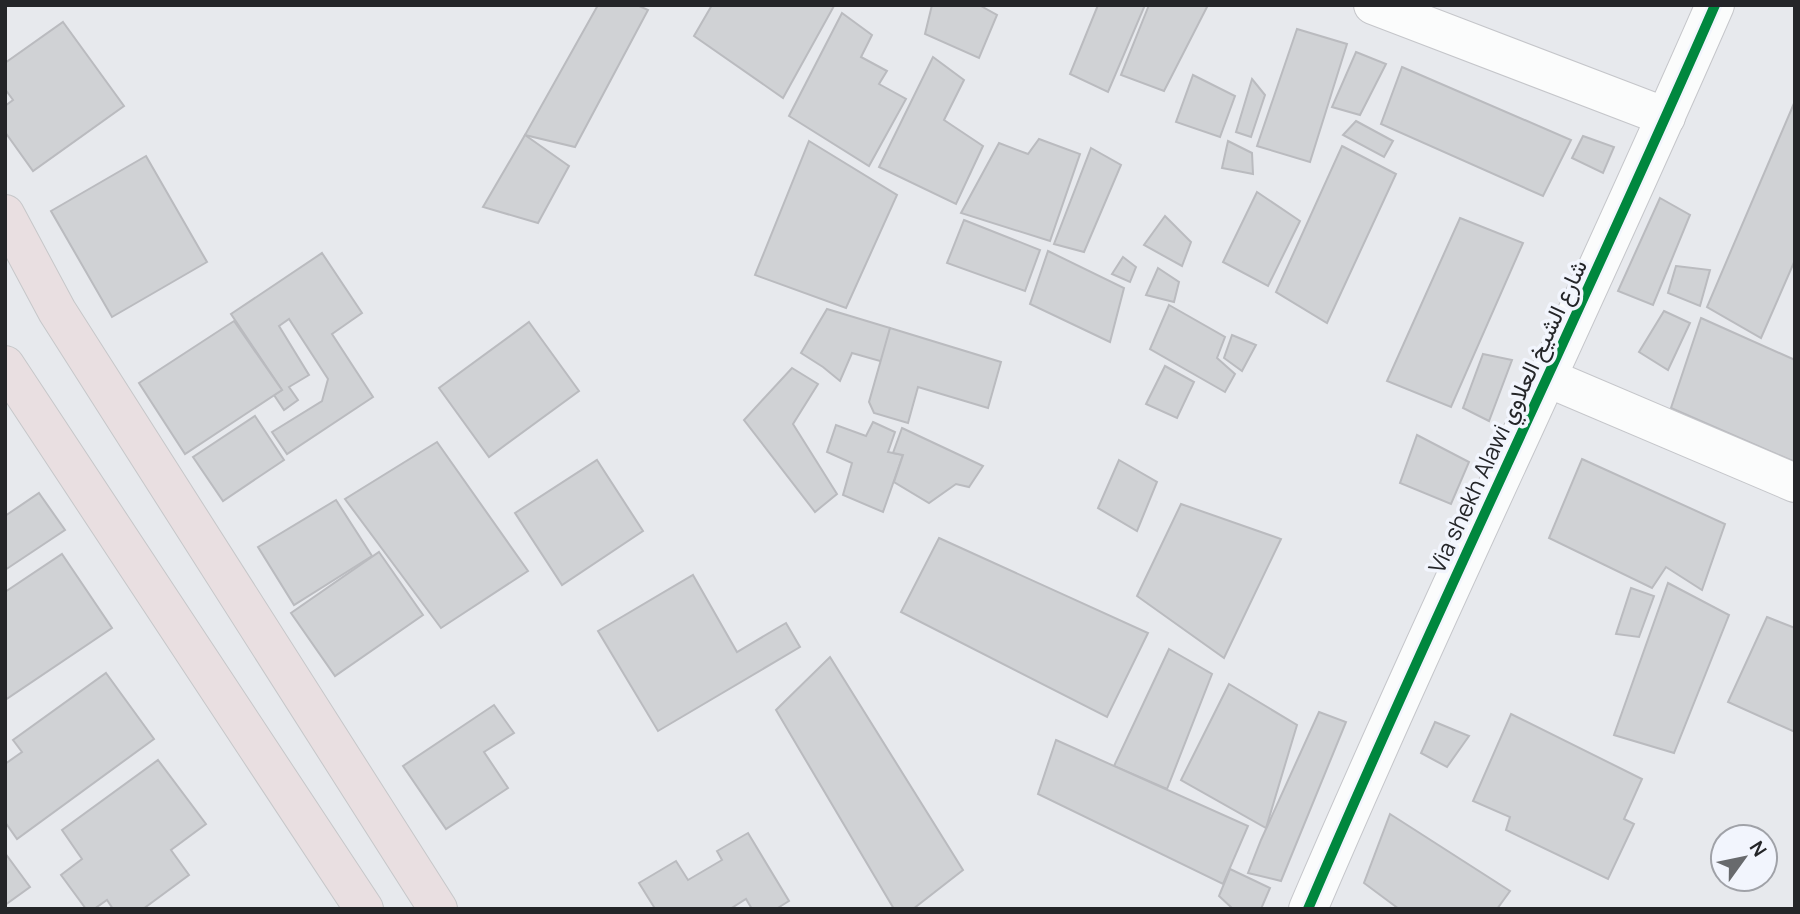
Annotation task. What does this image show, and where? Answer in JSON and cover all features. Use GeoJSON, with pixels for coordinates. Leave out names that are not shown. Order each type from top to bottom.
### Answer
{"type":"FeatureCollection","features":[{"type":"Feature","properties":{"kind":"highway"},"geometry":{"type":"LineString","coordinates":[[5,215],[57,311],[438,909]]}},
{"type":"Feature","properties":{"kind":"highway"},"geometry":{"type":"LineString","coordinates":[[5,365],[364,909]]}},
{"type":"Feature","properties":{"kind":"street"},"geometry":{"type":"LineString","coordinates":[[1373,5],[1666,117]]}},
{"type":"Feature","properties":{"kind":"street","name":"Via shekh Alawi شارع الشيخ العلاوي"},"geometry":{"type":"LineString","coordinates":[[1308,909],[1500,477],[1548,378],[1715,5]]}},
{"type":"Feature","properties":{"kind":"street"},"geometry":{"type":"LineString","coordinates":[[1548,378],[1795,484]]}},
{"type":"Feature","properties":{"kind":"building"},"geometry":{"type":"Polygon","coordinates":[[[598,5],[637,5],[648,10],[575,147],[525,135],[598,5]]]}},
{"type":"Feature","properties":{"kind":"building"},"geometry":{"type":"Polygon","coordinates":[[[712,5],[834,6],[783,98],[694,36],[712,5]]]}},
{"type":"Feature","properties":{"kind":"building"},"geometry":{"type":"Polygon","coordinates":[[[932,5],[979,5],[997,15],[979,58],[925,34],[932,5]]]}},
{"type":"Feature","properties":{"kind":"building"},"geometry":{"type":"Polygon","coordinates":[[[1098,5],[1145,5],[1108,92],[1070,74],[1098,5]]]}},
{"type":"Feature","properties":{"kind":"building"},"geometry":{"type":"Polygon","coordinates":[[[1149,5],[1208,5],[1164,91],[1121,75],[1149,5]]]}},
{"type":"Feature","properties":{"kind":"building"},"geometry":{"type":"Polygon","coordinates":[[[842,13],[872,35],[861,57],[887,71],[879,84],[906,99],[869,166],[789,116],[842,13]]]}},
{"type":"Feature","properties":{"kind":"building"},"geometry":{"type":"Polygon","coordinates":[[[63,22],[124,106],[33,171],[5,132],[5,106],[13,100],[5,89],[5,63],[63,22]]]}},
{"type":"Feature","properties":{"kind":"building"},"geometry":{"type":"Polygon","coordinates":[[[1297,29],[1347,44],[1310,162],[1257,146],[1297,29]]]}},
{"type":"Feature","properties":{"kind":"building"},"geometry":{"type":"Polygon","coordinates":[[[1356,52],[1386,64],[1360,115],[1332,107],[1356,52]]]}},
{"type":"Feature","properties":{"kind":"building"},"geometry":{"type":"Polygon","coordinates":[[[933,57],[964,80],[944,120],[983,146],[956,204],[879,167],[933,57]]]}},
{"type":"Feature","properties":{"kind":"building"},"geometry":{"type":"Polygon","coordinates":[[[1402,67],[1571,140],[1543,196],[1381,124],[1402,67]]]}},
{"type":"Feature","properties":{"kind":"building"},"geometry":{"type":"Polygon","coordinates":[[[1193,75],[1235,96],[1220,137],[1176,122],[1193,75]]]}},
{"type":"Feature","properties":{"kind":"building"},"geometry":{"type":"Polygon","coordinates":[[[1252,79],[1265,95],[1251,137],[1236,132],[1252,79]]]}},
{"type":"Feature","properties":{"kind":"building"},"geometry":{"type":"Polygon","coordinates":[[[1795,101],[1795,260],[1761,338],[1707,307],[1795,101]]]}},
{"type":"Feature","properties":{"kind":"building"},"geometry":{"type":"Polygon","coordinates":[[[1356,121],[1393,141],[1384,157],[1343,135],[1356,121]]]}},
{"type":"Feature","properties":{"kind":"building"},"geometry":{"type":"Polygon","coordinates":[[[525,135],[569,166],[538,223],[483,207],[525,135]]]}},
{"type":"Feature","properties":{"kind":"building"},"geometry":{"type":"Polygon","coordinates":[[[1583,136],[1614,147],[1603,173],[1572,158],[1583,136]]]}},
{"type":"Feature","properties":{"kind":"building"},"geometry":{"type":"Polygon","coordinates":[[[1039,139],[1080,154],[1050,241],[961,213],[999,143],[1028,154],[1039,139]]]}},
{"type":"Feature","properties":{"kind":"building"},"geometry":{"type":"Polygon","coordinates":[[[809,141],[897,195],[846,308],[755,275],[809,141]]]}},
{"type":"Feature","properties":{"kind":"building"},"geometry":{"type":"Polygon","coordinates":[[[1228,141],[1252,153],[1253,174],[1222,168],[1228,141]]]}},
{"type":"Feature","properties":{"kind":"building"},"geometry":{"type":"Polygon","coordinates":[[[1342,146],[1396,174],[1327,323],[1276,292],[1342,146]]]}},
{"type":"Feature","properties":{"kind":"building"},"geometry":{"type":"Polygon","coordinates":[[[1091,148],[1121,165],[1084,252],[1054,244],[1091,148]]]}},
{"type":"Feature","properties":{"kind":"building"},"geometry":{"type":"Polygon","coordinates":[[[146,156],[207,262],[112,317],[51,211],[146,156]]]}},
{"type":"Feature","properties":{"kind":"building"},"geometry":{"type":"Polygon","coordinates":[[[1257,192],[1300,221],[1268,286],[1223,262],[1257,192]]]}},
{"type":"Feature","properties":{"kind":"building"},"geometry":{"type":"Polygon","coordinates":[[[1660,198],[1690,215],[1653,305],[1618,291],[1660,198]]]}},
{"type":"Feature","properties":{"kind":"building"},"geometry":{"type":"Polygon","coordinates":[[[1165,216],[1191,242],[1182,266],[1144,245],[1165,216]]]}},
{"type":"Feature","properties":{"kind":"building"},"geometry":{"type":"Polygon","coordinates":[[[1460,218],[1523,243],[1451,407],[1387,381],[1460,218]]]}},
{"type":"Feature","properties":{"kind":"building"},"geometry":{"type":"Polygon","coordinates":[[[964,220],[1040,250],[1025,291],[947,263],[964,220]]]}},
{"type":"Feature","properties":{"kind":"building"},"geometry":{"type":"Polygon","coordinates":[[[1048,251],[1124,288],[1110,342],[1030,304],[1048,251]]]}},
{"type":"Feature","properties":{"kind":"building"},"geometry":{"type":"Polygon","coordinates":[[[322,253],[362,313],[332,334],[373,397],[287,454],[272,432],[322,401],[328,379],[289,319],[279,326],[309,375],[289,387],[298,400],[284,410],[274,395],[282,390],[231,314],[322,253]]]}},
{"type":"Feature","properties":{"kind":"building"},"geometry":{"type":"Polygon","coordinates":[[[1123,257],[1136,267],[1130,282],[1112,274],[1123,257]]]}},
{"type":"Feature","properties":{"kind":"building"},"geometry":{"type":"Polygon","coordinates":[[[1676,266],[1710,270],[1700,306],[1668,293],[1676,266]]]}},
{"type":"Feature","properties":{"kind":"building"},"geometry":{"type":"Polygon","coordinates":[[[1158,268],[1179,282],[1174,302],[1146,295],[1158,268]]]}},
{"type":"Feature","properties":{"kind":"building"},"geometry":{"type":"Polygon","coordinates":[[[1169,305],[1225,337],[1217,358],[1235,374],[1225,392],[1150,349],[1169,305]]]}},
{"type":"Feature","properties":{"kind":"building"},"geometry":{"type":"Polygon","coordinates":[[[827,309],[890,328],[887,363],[852,353],[840,381],[801,353],[827,309]]]}},
{"type":"Feature","properties":{"kind":"building"},"geometry":{"type":"Polygon","coordinates":[[[1664,311],[1690,323],[1668,370],[1639,352],[1664,311]]]}},
{"type":"Feature","properties":{"kind":"building"},"geometry":{"type":"Polygon","coordinates":[[[1701,318],[1795,360],[1795,462],[1671,408],[1701,318]]]}},
{"type":"Feature","properties":{"kind":"building"},"geometry":{"type":"Polygon","coordinates":[[[234,321],[282,390],[185,454],[139,383],[234,321]]]}},
{"type":"Feature","properties":{"kind":"building"},"geometry":{"type":"Polygon","coordinates":[[[529,322],[579,391],[489,457],[439,388],[529,322]]]}},
{"type":"Feature","properties":{"kind":"building"},"geometry":{"type":"Polygon","coordinates":[[[890,328],[1001,362],[988,408],[918,387],[908,423],[874,413],[869,402],[890,328]]]}},
{"type":"Feature","properties":{"kind":"building"},"geometry":{"type":"Polygon","coordinates":[[[1232,335],[1256,345],[1242,371],[1224,358],[1232,335]]]}},
{"type":"Feature","properties":{"kind":"building"},"geometry":{"type":"Polygon","coordinates":[[[1483,354],[1512,360],[1489,421],[1463,408],[1483,354]]]}},
{"type":"Feature","properties":{"kind":"building"},"geometry":{"type":"Polygon","coordinates":[[[1165,366],[1194,382],[1177,418],[1146,404],[1165,366]]]}},
{"type":"Feature","properties":{"kind":"building"},"geometry":{"type":"Polygon","coordinates":[[[792,368],[818,384],[793,424],[837,494],[815,512],[744,420],[792,368]]]}},
{"type":"Feature","properties":{"kind":"building"},"geometry":{"type":"Polygon","coordinates":[[[255,416],[284,460],[223,501],[193,457],[255,416]]]}},
{"type":"Feature","properties":{"kind":"building"},"geometry":{"type":"Polygon","coordinates":[[[873,422],[895,432],[888,452],[903,455],[883,512],[843,495],[852,463],[827,452],[836,425],[866,436],[873,422]]]}},
{"type":"Feature","properties":{"kind":"building"},"geometry":{"type":"Polygon","coordinates":[[[902,428],[983,466],[969,487],[956,484],[929,503],[894,482],[903,455],[893,453],[902,428]]]}},
{"type":"Feature","properties":{"kind":"building"},"geometry":{"type":"Polygon","coordinates":[[[1417,435],[1469,462],[1451,504],[1400,483],[1417,435]]]}},
{"type":"Feature","properties":{"kind":"building"},"geometry":{"type":"Polygon","coordinates":[[[437,442],[528,571],[441,628],[345,499],[437,442]]]}},
{"type":"Feature","properties":{"kind":"building"},"geometry":{"type":"Polygon","coordinates":[[[1582,459],[1725,524],[1702,590],[1666,567],[1652,588],[1549,538],[1582,459]]]}},
{"type":"Feature","properties":{"kind":"building"},"geometry":{"type":"Polygon","coordinates":[[[597,460],[643,531],[562,585],[515,513],[597,460]]]}},
{"type":"Feature","properties":{"kind":"building"},"geometry":{"type":"Polygon","coordinates":[[[1119,460],[1157,482],[1137,531],[1098,508],[1119,460]]]}},
{"type":"Feature","properties":{"kind":"building"},"geometry":{"type":"Polygon","coordinates":[[[39,493],[65,530],[5,570],[5,516],[39,493]]]}},
{"type":"Feature","properties":{"kind":"building"},"geometry":{"type":"Polygon","coordinates":[[[336,500],[372,556],[294,605],[258,547],[336,500]]]}},
{"type":"Feature","properties":{"kind":"building"},"geometry":{"type":"Polygon","coordinates":[[[1181,504],[1281,539],[1224,658],[1137,596],[1181,504]]]}},
{"type":"Feature","properties":{"kind":"building"},"geometry":{"type":"Polygon","coordinates":[[[939,538],[1148,633],[1107,717],[901,612],[939,538]]]}},
{"type":"Feature","properties":{"kind":"building"},"geometry":{"type":"Polygon","coordinates":[[[379,552],[423,615],[335,676],[291,613],[379,552]]]}},
{"type":"Feature","properties":{"kind":"building"},"geometry":{"type":"Polygon","coordinates":[[[62,554],[112,628],[5,700],[5,592],[62,554]]]}},
{"type":"Feature","properties":{"kind":"building"},"geometry":{"type":"Polygon","coordinates":[[[693,575],[737,652],[786,623],[800,647],[658,731],[598,631],[693,575]]]}},
{"type":"Feature","properties":{"kind":"building"},"geometry":{"type":"Polygon","coordinates":[[[1668,583],[1729,615],[1674,753],[1614,735],[1668,583]]]}},
{"type":"Feature","properties":{"kind":"building"},"geometry":{"type":"Polygon","coordinates":[[[1631,588],[1654,596],[1639,637],[1616,634],[1631,588]]]}},
{"type":"Feature","properties":{"kind":"building"},"geometry":{"type":"Polygon","coordinates":[[[1767,617],[1795,628],[1795,732],[1728,702],[1767,617]]]}},
{"type":"Feature","properties":{"kind":"building"},"geometry":{"type":"Polygon","coordinates":[[[1169,649],[1212,674],[1167,789],[1114,766],[1169,649]]]}},
{"type":"Feature","properties":{"kind":"building"},"geometry":{"type":"Polygon","coordinates":[[[830,657],[963,870],[913,909],[894,909],[776,710],[830,657]]]}},
{"type":"Feature","properties":{"kind":"building"},"geometry":{"type":"Polygon","coordinates":[[[106,673],[154,739],[17,839],[5,822],[5,764],[22,752],[13,740],[106,673]]]}},
{"type":"Feature","properties":{"kind":"building"},"geometry":{"type":"Polygon","coordinates":[[[1229,684],[1297,725],[1266,828],[1181,780],[1229,684]]]}},
{"type":"Feature","properties":{"kind":"building"},"geometry":{"type":"Polygon","coordinates":[[[494,705],[514,733],[484,752],[508,788],[446,829],[403,766],[494,705]]]}},
{"type":"Feature","properties":{"kind":"building"},"geometry":{"type":"Polygon","coordinates":[[[1319,712],[1346,722],[1281,881],[1248,873],[1261,840],[1319,712]]]}},
{"type":"Feature","properties":{"kind":"building"},"geometry":{"type":"Polygon","coordinates":[[[1511,714],[1642,779],[1624,819],[1634,824],[1608,879],[1506,830],[1510,817],[1473,801],[1511,714]]]}},
{"type":"Feature","properties":{"kind":"building"},"geometry":{"type":"Polygon","coordinates":[[[1435,722],[1469,736],[1447,767],[1421,753],[1435,722]]]}},
{"type":"Feature","properties":{"kind":"building"},"geometry":{"type":"Polygon","coordinates":[[[1056,740],[1248,826],[1223,884],[1038,794],[1056,740]]]}},
{"type":"Feature","properties":{"kind":"building"},"geometry":{"type":"Polygon","coordinates":[[[158,760],[206,824],[171,850],[189,875],[143,909],[113,909],[107,900],[94,909],[86,909],[61,875],[82,859],[62,830],[158,760]]]}},
{"type":"Feature","properties":{"kind":"building"},"geometry":{"type":"Polygon","coordinates":[[[1390,814],[1510,891],[1497,909],[1399,909],[1364,883],[1390,814]]]}},
{"type":"Feature","properties":{"kind":"building"},"geometry":{"type":"Polygon","coordinates":[[[748,833],[789,901],[776,909],[752,909],[746,899],[730,909],[652,909],[654,907],[639,883],[676,861],[688,880],[722,860],[717,851],[748,833]]]}},
{"type":"Feature","properties":{"kind":"building"},"geometry":{"type":"Polygon","coordinates":[[[5,853],[30,887],[5,905],[5,853]]]}},
{"type":"Feature","properties":{"kind":"building"},"geometry":{"type":"Polygon","coordinates":[[[1230,869],[1270,888],[1261,909],[1233,909],[1219,896],[1230,869]]]}},
{"type":"Feature","properties":{"kind":"cycle path"},"geometry":{"type":"LineString","coordinates":[[1308,909],[1357,795],[1715,5]]}}]}
